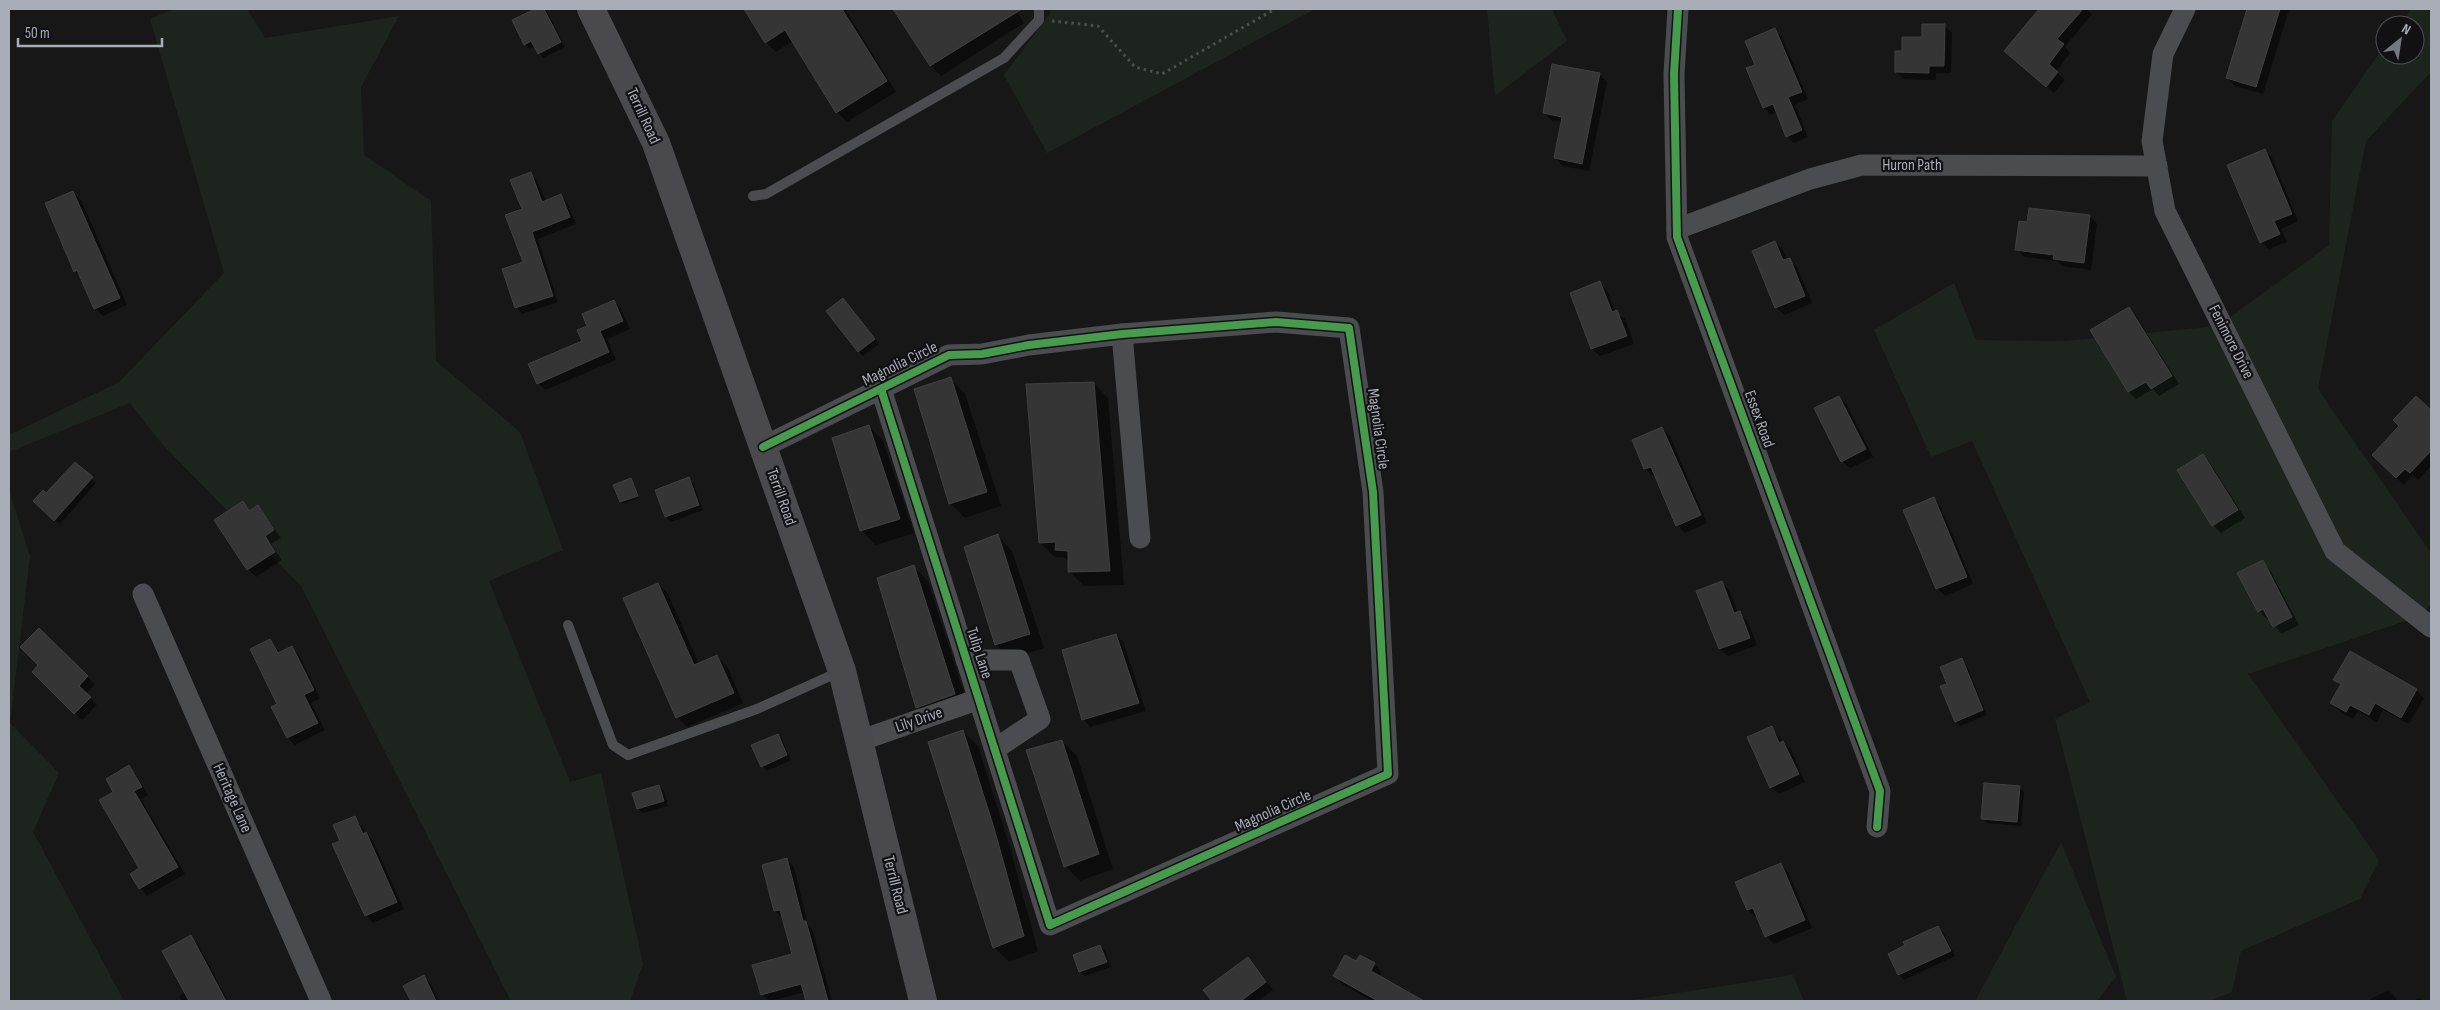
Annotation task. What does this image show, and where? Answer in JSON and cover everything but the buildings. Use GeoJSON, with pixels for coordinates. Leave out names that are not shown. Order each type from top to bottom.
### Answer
{"type":"FeatureCollection","features":[{"type":"Feature","properties":{"kind":"street","name":"Terrill Road"},"geometry":{"type":"LineString","coordinates":[[591,9],[656,144],[842,671],[923,1001]]}},
{"type":"Feature","properties":{"kind":"street","name":"Essex Road"},"geometry":{"type":"LineString","coordinates":[[1678,9],[1674,74],[1678,237],[1880,791],[1877,827]]}},
{"type":"Feature","properties":{"kind":"street","name":"Fenimore Drive"},"geometry":{"type":"LineString","coordinates":[[2185,9],[2163,54],[2152,141],[2165,211],[2335,551],[2431,626]]}},
{"type":"Feature","properties":{"kind":"street","name":"Huron Path"},"geometry":{"type":"LineString","coordinates":[[1677,229],[1810,179],[1862,165],[2157,166]]}},
{"type":"Feature","properties":{"kind":"street","name":"Magnolia Circle"},"geometry":{"type":"LineString","coordinates":[[763,446],[949,355],[982,354],[1029,345],[1122,334],[1276,322],[1349,328],[1373,492],[1388,774],[1050,925]]}},
{"type":"Feature","properties":{"kind":"street"},"geometry":{"type":"LineString","coordinates":[[1122,334],[1140,538]]}},
{"type":"Feature","properties":{"kind":"street","name":"Tulip Lane"},"geometry":{"type":"LineString","coordinates":[[881,389],[1050,925]]}},
{"type":"Feature","properties":{"kind":"street","name":"Heritage Lane"},"geometry":{"type":"LineString","coordinates":[[143,594],[321,1001]]}},
{"type":"Feature","properties":{"kind":"street","name":"Tulip Lane"},"geometry":{"type":"LineString","coordinates":[[966,660],[1019,660],[1040,719],[995,750]]}},
{"type":"Feature","properties":{"kind":"street","name":"Lily Drive"},"geometry":{"type":"LineString","coordinates":[[859,741],[979,699]]}},
{"type":"Feature","properties":{"kind":"lane"},"geometry":{"type":"LineString","coordinates":[[753,196],[766,194],[1004,58],[1039,20],[1039,9]]}},
{"type":"Feature","properties":{"kind":"lane"},"geometry":{"type":"LineString","coordinates":[[568,625],[613,745],[628,755],[757,709],[842,671]]}},
{"type":"Feature","properties":{"kind":"path"},"geometry":{"type":"LineString","coordinates":[[1039,20],[1098,26],[1135,67],[1162,74],[1275,9]]}},
{"type":"Feature","properties":{"kind":"shaded area"},"geometry":{"type":"Polygon","coordinates":[[[174,9],[247,9],[265,38],[399,16],[361,87],[364,155],[431,201],[436,361],[520,432],[563,550],[489,581],[570,782],[601,773],[643,964],[630,1001],[511,1001],[301,586],[162,444],[130,403],[9,452],[9,435],[119,382],[224,273],[150,19],[174,9]]]}},
{"type":"Feature","properties":{"kind":"shaded area"},"geometry":{"type":"Polygon","coordinates":[[[1049,9],[1315,9],[1047,153],[1004,75],[1051,12],[1049,9]]]}},
{"type":"Feature","properties":{"kind":"shaded area"},"geometry":{"type":"Polygon","coordinates":[[[1487,9],[1552,9],[1567,41],[1495,96],[1487,9]]]}},
{"type":"Feature","properties":{"kind":"shaded area"},"geometry":{"type":"Polygon","coordinates":[[[2411,9],[2431,9],[2431,72],[2366,141],[2318,389],[2431,553],[2431,604],[2423,615],[2248,674],[2379,860],[2360,899],[2241,951],[2232,992],[2209,1001],[2127,1001],[2055,719],[2090,702],[1972,441],[1931,457],[1874,330],[1954,283],[1976,340],[2065,341],[2218,326],[2329,245],[2332,121],[2375,59],[2375,65],[2425,65],[2425,15],[2406,15],[2411,9]]]}},
{"type":"Feature","properties":{"kind":"shaded area"},"geometry":{"type":"Polygon","coordinates":[[[9,490],[30,556],[10,723],[59,773],[33,832],[124,1001],[10,1001],[9,997],[9,490]]]}},
{"type":"Feature","properties":{"kind":"shaded area"},"geometry":{"type":"Polygon","coordinates":[[[2061,842],[2116,977],[2097,1001],[1975,1001],[2061,842]]]}},
{"type":"Feature","properties":{"kind":"shaded area"},"geometry":{"type":"Polygon","coordinates":[[[1793,975],[1804,1001],[1626,1001],[1793,975]]]}},
{"type":"Feature","properties":{"kind":"cycle path"},"geometry":{"type":"LineString","coordinates":[[1678,9],[1674,74],[1677,237],[1880,791],[1877,827]]}},
{"type":"Feature","properties":{"kind":"cycle path"},"geometry":{"type":"LineString","coordinates":[[763,447],[949,355],[982,354],[1029,345],[1122,334],[1276,322],[1349,328],[1373,492],[1388,774],[1050,925],[881,389]]}}]}
